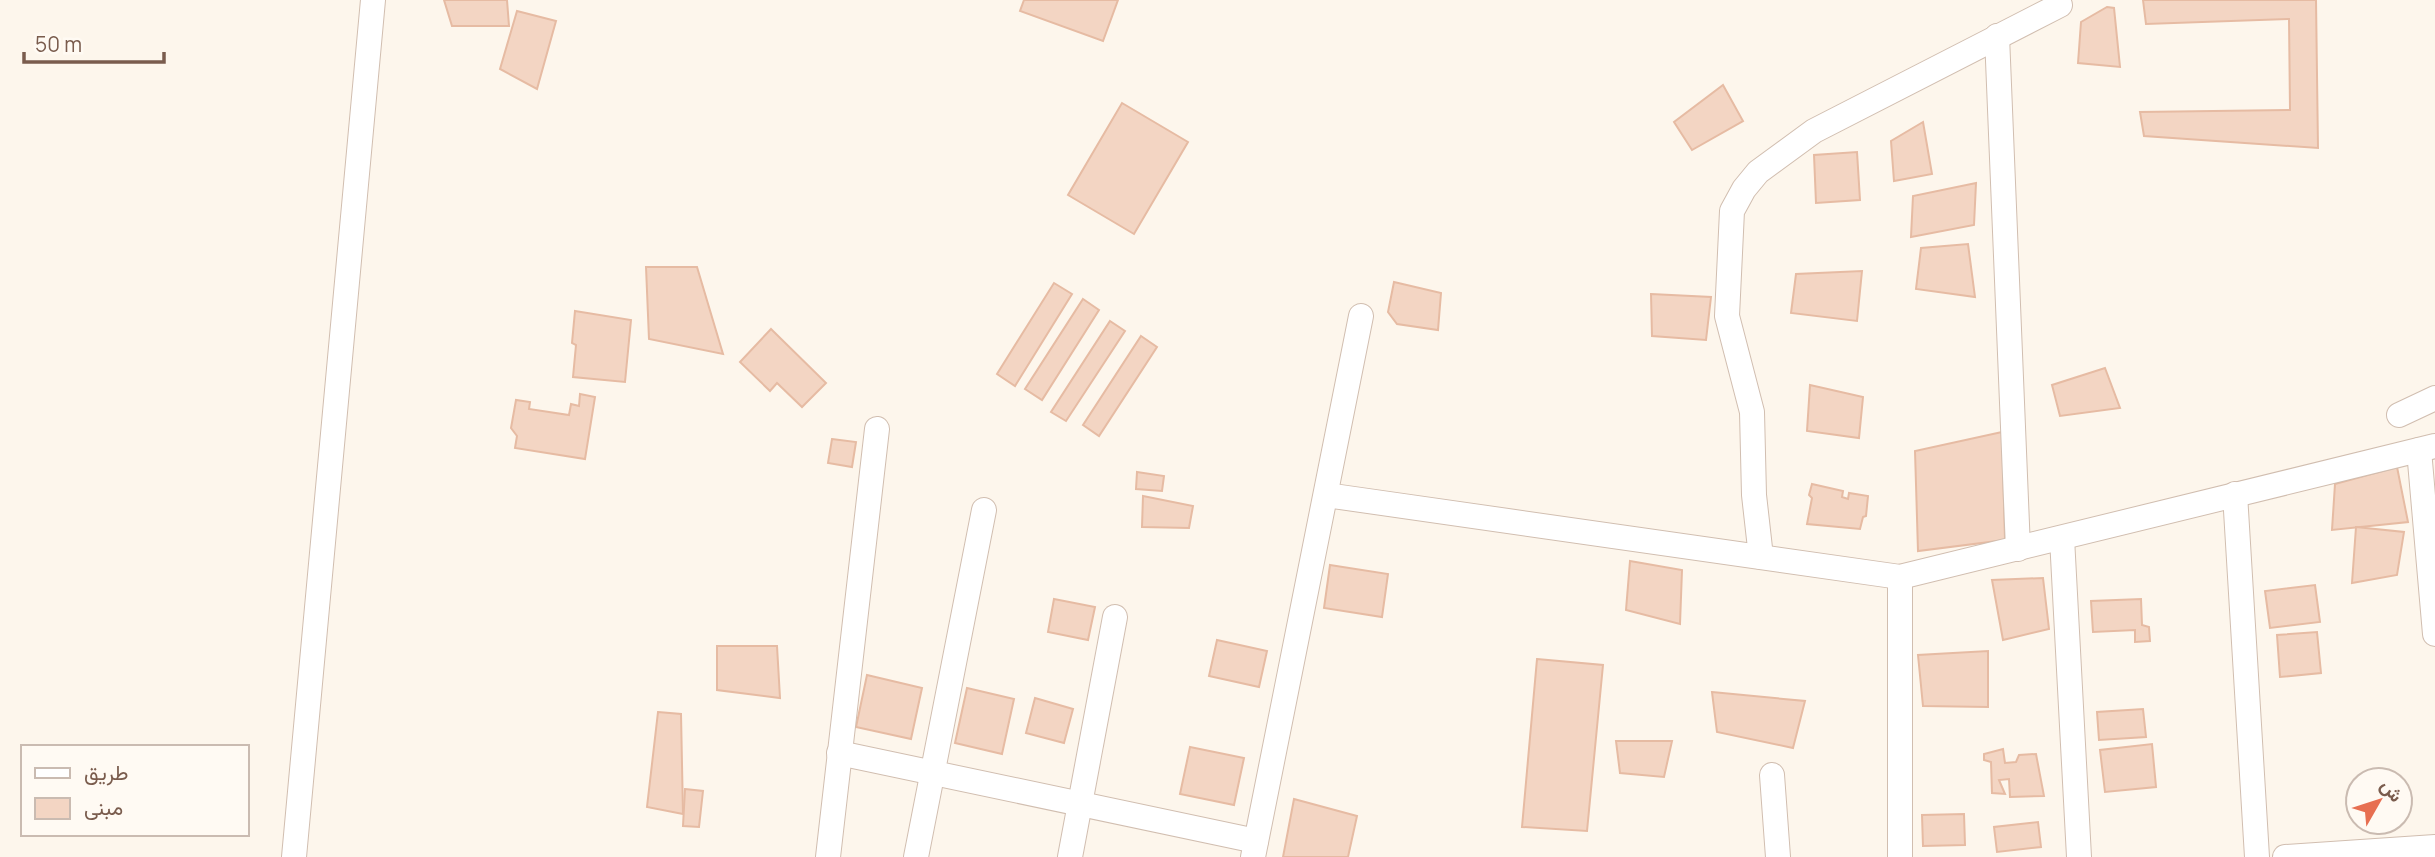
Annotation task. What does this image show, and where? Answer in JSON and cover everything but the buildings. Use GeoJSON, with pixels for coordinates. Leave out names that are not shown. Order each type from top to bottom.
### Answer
{"type":"FeatureCollection","features":[{"type":"Feature","properties":{"kind":"street"},"geometry":{"type":"LineString","coordinates":[[294,857],[373,0]]}},
{"type":"Feature","properties":{"kind":"street"},"geometry":{"type":"LineString","coordinates":[[1761,557],[1754,495],[1752,412],[1727,316],[1732,211],[1744,189],[1758,172],[1814,131],[2060,5]]}},
{"type":"Feature","properties":{"kind":"street"},"geometry":{"type":"LineString","coordinates":[[1997,36],[2018,549]]}},
{"type":"Feature","properties":{"kind":"street"},"geometry":{"type":"LineString","coordinates":[[839,753],[1081,804],[1255,849],[1361,316]]}},
{"type":"Feature","properties":{"kind":"street"},"geometry":{"type":"LineString","coordinates":[[2399,415],[2435,398]]}},
{"type":"Feature","properties":{"kind":"street"},"geometry":{"type":"LineString","coordinates":[[828,857],[877,429]]}},
{"type":"Feature","properties":{"kind":"street"},"geometry":{"type":"LineString","coordinates":[[1326,495],[1900,577],[2427,448],[2435,634]]}},
{"type":"Feature","properties":{"kind":"street"},"geometry":{"type":"LineString","coordinates":[[2235,494],[2257,857]]}},
{"type":"Feature","properties":{"kind":"street"},"geometry":{"type":"LineString","coordinates":[[916,857],[984,510]]}},
{"type":"Feature","properties":{"kind":"street"},"geometry":{"type":"LineString","coordinates":[[2062,538],[2079,857]]}},
{"type":"Feature","properties":{"kind":"street"},"geometry":{"type":"LineString","coordinates":[[1900,577],[1900,857]]}},
{"type":"Feature","properties":{"kind":"street"},"geometry":{"type":"LineString","coordinates":[[1070,857],[1115,617]]}},
{"type":"Feature","properties":{"kind":"street"},"geometry":{"type":"LineString","coordinates":[[1772,775],[1778,857]]}},
{"type":"Feature","properties":{"kind":"street"},"geometry":{"type":"LineString","coordinates":[[2285,857],[2435,847]]}}]}
